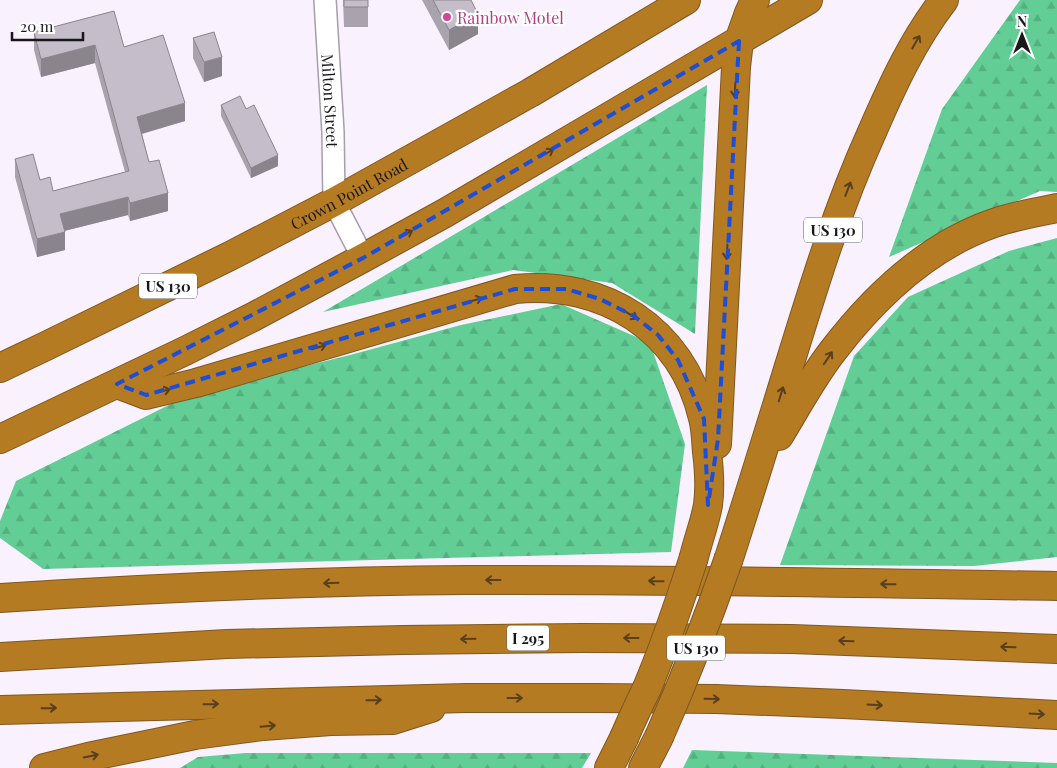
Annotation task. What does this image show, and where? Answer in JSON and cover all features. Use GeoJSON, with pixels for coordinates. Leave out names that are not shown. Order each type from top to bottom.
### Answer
{"type":"FeatureCollection","features":[{"type":"Feature","properties":{"kind":"highway","name":"Crown Point Road"},"geometry":{"type":"LineString","coordinates":[[0,368],[213,264],[334,202],[530,93],[686,0]]}},
{"type":"Feature","properties":{"kind":"highway"},"geometry":{"type":"LineString","coordinates":[[609,768],[647,688],[671,626],[694,557],[708,505],[715,469],[739,41],[748,13],[755,0]]}},
{"type":"Feature","properties":{"kind":"highway"},"geometry":{"type":"LineString","coordinates":[[0,459],[7,452],[6,436],[117,384],[252,317],[364,258],[445,213],[808,0]]}},
{"type":"Feature","properties":{"kind":"highway","name":"US 130"},"geometry":{"type":"LineString","coordinates":[[643,768],[683,682],[715,598],[756,474],[822,259],[847,191],[909,54],[944,0]]}},
{"type":"Feature","properties":{"kind":"highway"},"geometry":{"type":"LineString","coordinates":[[756,474],[831,353],[861,316],[894,284],[930,254],[974,231],[1018,216],[1057,208]]}},
{"type":"Feature","properties":{"kind":"highway"},"geometry":{"type":"LineString","coordinates":[[117,384],[146,395],[206,380],[515,289],[548,287],[566,289],[600,299],[634,316],[658,335],[678,360],[691,384],[704,419],[708,467],[708,505]]}},
{"type":"Feature","properties":{"kind":"highway"},"geometry":{"type":"LineString","coordinates":[[937,584],[1057,570]]}},
{"type":"Feature","properties":{"kind":"highway"},"geometry":{"type":"LineString","coordinates":[[0,579],[12,597],[245,585],[466,580],[1057,586]]}},
{"type":"Feature","properties":{"kind":"highway","name":"I 295"},"geometry":{"type":"LineString","coordinates":[[0,657],[227,644],[582,638],[792,639],[1057,649]]}},
{"type":"Feature","properties":{"kind":"highway"},"geometry":{"type":"LineString","coordinates":[[0,710],[466,698],[716,700],[890,706],[1057,715]]}},
{"type":"Feature","properties":{"kind":"highway"},"geometry":{"type":"LineString","coordinates":[[44,768],[88,756],[195,735],[262,726],[393,720],[466,698]]}},
{"type":"Feature","properties":{"kind":"street","name":"Milton Street"},"geometry":{"type":"LineString","coordinates":[[325,0],[334,202]]}},
{"type":"Feature","properties":{"kind":"street"},"geometry":{"type":"LineString","coordinates":[[334,202],[364,258]]}},
{"type":"Feature","properties":{"kind":"highlighted area"},"geometry":{"type":"Polygon","coordinates":[[[739,41],[718,439],[708,505],[704,419],[678,360],[658,335],[634,316],[600,299],[566,289],[515,289],[146,395],[117,384],[363,258],[739,41]]]}},
{"type":"Feature","properties":{"kind":"green space"},"geometry":{"type":"Polygon","coordinates":[[[1020,0],[1057,0],[1057,192],[1040,191],[889,257],[942,109],[1020,0]]]}},
{"type":"Feature","properties":{"kind":"green space"},"geometry":{"type":"Polygon","coordinates":[[[707,85],[695,334],[612,283],[513,270],[323,312],[707,85]]]}},
{"type":"Feature","properties":{"kind":"green space"},"geometry":{"type":"Polygon","coordinates":[[[1057,238],[1057,557],[974,566],[780,565],[854,356],[908,297],[1009,251],[1057,238]]]}},
{"type":"Feature","properties":{"kind":"green space"},"geometry":{"type":"Polygon","coordinates":[[[561,304],[650,343],[685,444],[671,552],[43,569],[0,538],[0,521],[16,481],[189,395],[461,325],[561,304]]]}},
{"type":"Feature","properties":{"kind":"green space"},"geometry":{"type":"Polygon","coordinates":[[[692,750],[1057,763],[1057,768],[683,768],[692,750]]]}},
{"type":"Feature","properties":{"kind":"green space"},"geometry":{"type":"Polygon","coordinates":[[[246,753],[591,753],[582,768],[180,768],[198,757],[246,753]]]}},
{"type":"Feature","properties":{"kind":"building"},"geometry":{"type":"Polygon","coordinates":[[[344,0],[368,0],[368,7],[344,7],[344,0]]]}},
{"type":"Feature","properties":{"kind":"building"},"geometry":{"type":"Polygon","coordinates":[[[433,0],[471,0],[478,14],[449,30],[433,0]]]}},
{"type":"Feature","properties":{"kind":"building"},"geometry":{"type":"Polygon","coordinates":[[[114,11],[124,47],[163,35],[185,103],[137,117],[149,162],[159,160],[168,193],[130,203],[128,197],[60,214],[65,232],[37,239],[15,159],[33,154],[40,180],[50,177],[53,191],[129,171],[95,45],[41,59],[34,32],[114,11]]]}},
{"type":"Feature","properties":{"kind":"building"},"geometry":{"type":"Polygon","coordinates":[[[214,32],[222,57],[204,62],[193,38],[214,32]]]}},
{"type":"Feature","properties":{"kind":"building"},"geometry":{"type":"Polygon","coordinates":[[[240,96],[246,109],[254,105],[278,155],[251,168],[221,105],[240,96]]]}},
{"type":"Feature","properties":{"kind":"place","name":"Rainbow Motel"},"geometry":{"type":"Point","coordinates":[447,17]}}]}
